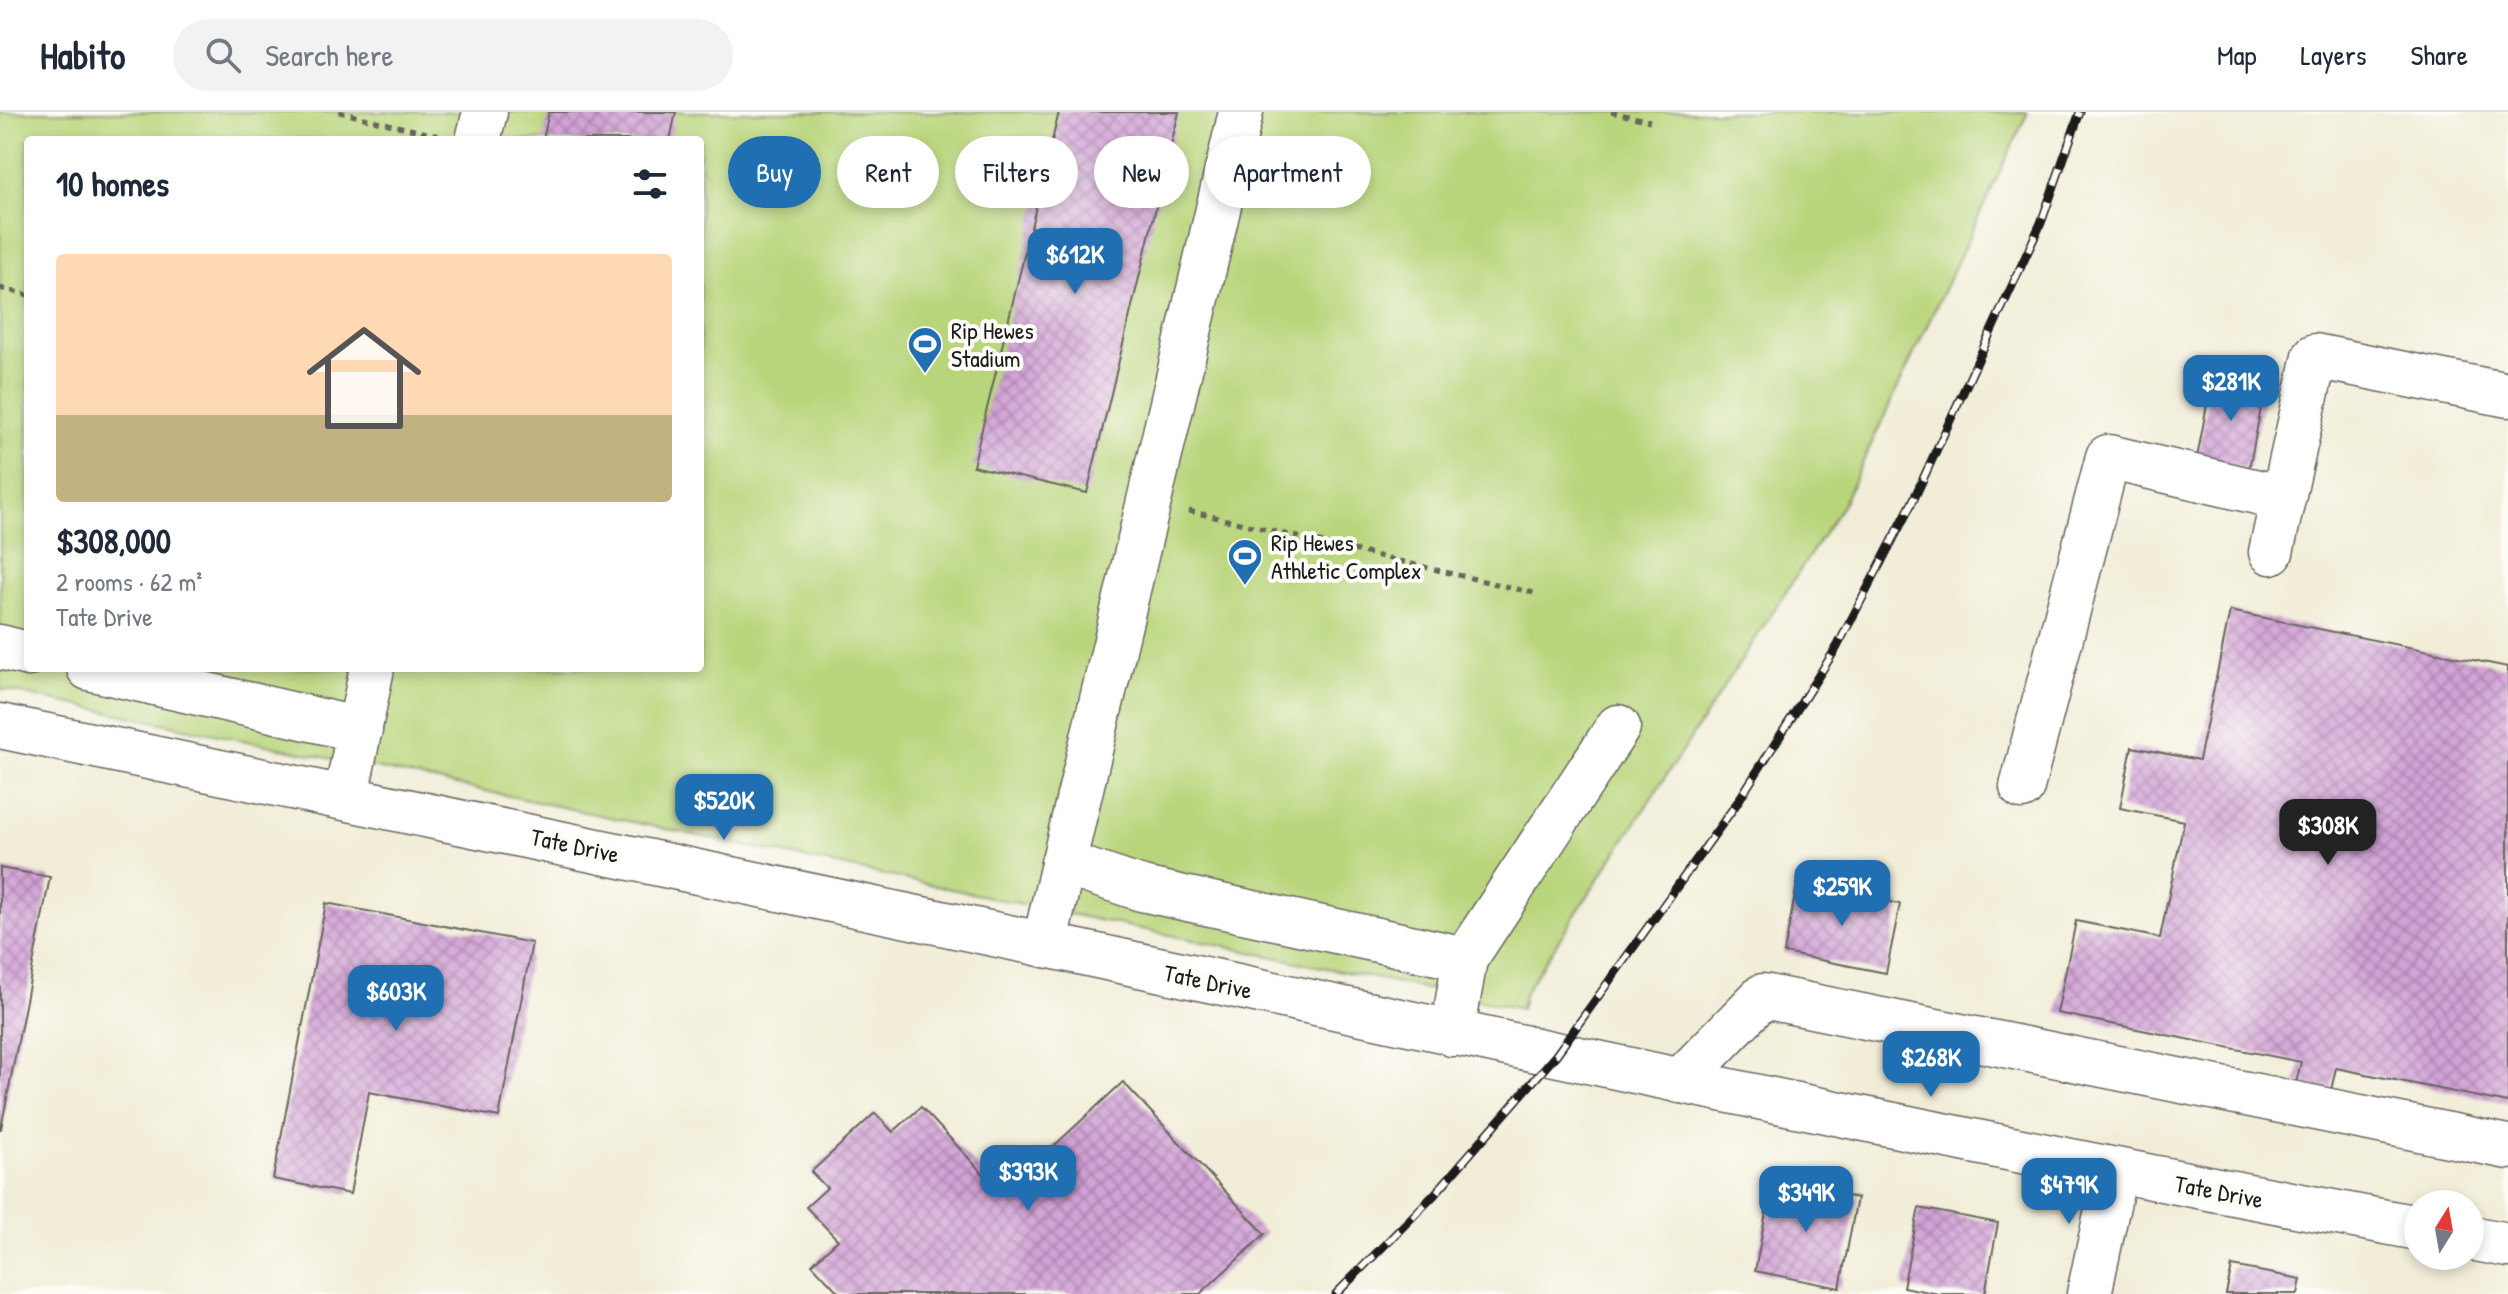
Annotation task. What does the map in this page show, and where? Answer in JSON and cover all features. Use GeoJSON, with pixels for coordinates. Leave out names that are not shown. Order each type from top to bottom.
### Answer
{"type":"FeatureCollection","features":[{"type":"Feature","properties":{"kind":"street"},"geometry":{"type":"LineString","coordinates":[[462,136],[485,112]]}},
{"type":"Feature","properties":{"kind":"street"},"geometry":{"type":"LineString","coordinates":[[1044,945],[1241,112]]}},
{"type":"Feature","properties":{"kind":"street"},"geometry":{"type":"LineString","coordinates":[[2271,552],[2315,356],[2508,395]]}},
{"type":"Feature","properties":{"kind":"street"},"geometry":{"type":"LineString","coordinates":[[2022,787],[2108,457],[2283,498]]}},
{"type":"Feature","properties":{"kind":"street"},"geometry":{"type":"LineString","coordinates":[[0,647],[24,653]]}},
{"type":"Feature","properties":{"kind":"street"},"geometry":{"type":"LineString","coordinates":[[106,672],[360,730]]}},
{"type":"Feature","properties":{"kind":"street"},"geometry":{"type":"LineString","coordinates":[[346,796],[371,672]]}},
{"type":"Feature","properties":{"kind":"street","name":"Tate Drive"},"geometry":{"type":"LineString","coordinates":[[0,726],[346,796],[1452,1034],[2115,1172],[2404,1225]]}},
{"type":"Feature","properties":{"kind":"street"},"geometry":{"type":"LineString","coordinates":[[1452,1034],[1465,959],[1618,727]]}},
{"type":"Feature","properties":{"kind":"street"},"geometry":{"type":"LineString","coordinates":[[1063,863],[1142,889],[1465,959]]}},
{"type":"Feature","properties":{"kind":"street"},"geometry":{"type":"LineString","coordinates":[[1680,1081],[1763,996],[2508,1147]]}},
{"type":"Feature","properties":{"kind":"street"},"geometry":{"type":"LineString","coordinates":[[2089,1294],[2115,1172]]}},
{"type":"Feature","properties":{"kind":"street"},"geometry":{"type":"LineString","coordinates":[[2484,1241],[2508,1245]]}},
{"type":"Feature","properties":{"kind":"path"},"geometry":{"type":"LineString","coordinates":[[339,112],[451,136]]}},
{"type":"Feature","properties":{"kind":"path"},"geometry":{"type":"LineString","coordinates":[[1611,112],[1650,121]]}},
{"type":"Feature","properties":{"kind":"path"},"geometry":{"type":"LineString","coordinates":[[0,288],[24,294]]}},
{"type":"Feature","properties":{"kind":"path"},"geometry":{"type":"LineString","coordinates":[[1149,502],[1538,594]]}},
{"type":"Feature","properties":{"kind":"green space","name":"Rip Hewes Athletic Complex"},"geometry":{"type":"Polygon","coordinates":[[[0,112],[2028,112],[1842,506],[1525,992],[1521,1009],[0,689],[0,112]]]}},
{"type":"Feature","properties":{"kind":"building"},"geometry":{"type":"Polygon","coordinates":[[[549,112],[676,112],[671,136],[544,136],[549,112]]]}},
{"type":"Feature","properties":{"kind":"building"},"geometry":{"type":"Polygon","coordinates":[[[1059,112],[1179,112],[1173,136],[1094,136],[1094,208],[1156,208],[1087,493],[973,466],[1036,208],[1078,208],[1078,136],[1053,136],[1059,112]]]}},
{"type":"Feature","properties":{"kind":"building"},"geometry":{"type":"Polygon","coordinates":[[[2212,378],[2265,388],[2249,469],[2197,458],[2212,378]]]}},
{"type":"Feature","properties":{"kind":"building"},"geometry":{"type":"Polygon","coordinates":[[[2230,611],[2508,667],[2508,1103],[2336,1068],[2331,1090],[2296,1083],[2301,1062],[2057,1013],[2076,921],[2160,938],[2184,821],[2120,808],[2132,747],[2199,760],[2230,611]]]}},
{"type":"Feature","properties":{"kind":"building"},"geometry":{"type":"Polygon","coordinates":[[[0,868],[50,877],[1,1129],[0,1129],[0,868]]]}},
{"type":"Feature","properties":{"kind":"building"},"geometry":{"type":"Polygon","coordinates":[[[1797,884],[1900,904],[1886,973],[1784,953],[1797,884]]]}},
{"type":"Feature","properties":{"kind":"building"},"geometry":{"type":"Polygon","coordinates":[[[326,903],[532,943],[499,1117],[369,1092],[350,1194],[273,1179],[326,903]]]}},
{"type":"Feature","properties":{"kind":"building"},"geometry":{"type":"Polygon","coordinates":[[[1123,1082],[1265,1234],[1200,1294],[840,1294],[812,1264],[838,1240],[806,1207],[827,1188],[811,1172],[875,1113],[893,1132],[921,1107],[1002,1194],[1123,1082]]]}},
{"type":"Feature","properties":{"kind":"building"},"geometry":{"type":"Polygon","coordinates":[[[1772,1181],[1857,1198],[1840,1288],[1755,1271],[1772,1181]]]}},
{"type":"Feature","properties":{"kind":"building"},"geometry":{"type":"Polygon","coordinates":[[[1919,1208],[1998,1223],[1985,1294],[1939,1294],[1903,1287],[1919,1208]]]}},
{"type":"Feature","properties":{"kind":"building"},"geometry":{"type":"Polygon","coordinates":[[[2232,1266],[2301,1279],[2298,1294],[2226,1294],[2232,1266]]]}},
{"type":"Feature","properties":{"kind":"railway"},"geometry":{"type":"LineString","coordinates":[[1336,1294],[1434,1195],[1556,1055],[1737,803],[1837,647],[1912,503],[2041,223],[2080,112]]}},
{"type":"Feature","properties":{"kind":"place","name":"Rip Hewes Stadium"},"geometry":{"type":"Point","coordinates":[925,375]}},
{"type":"Feature","properties":{"kind":"place","name":"Rip Hewes Athletic Complex"},"geometry":{"type":"Point","coordinates":[1245,587]}}]}
